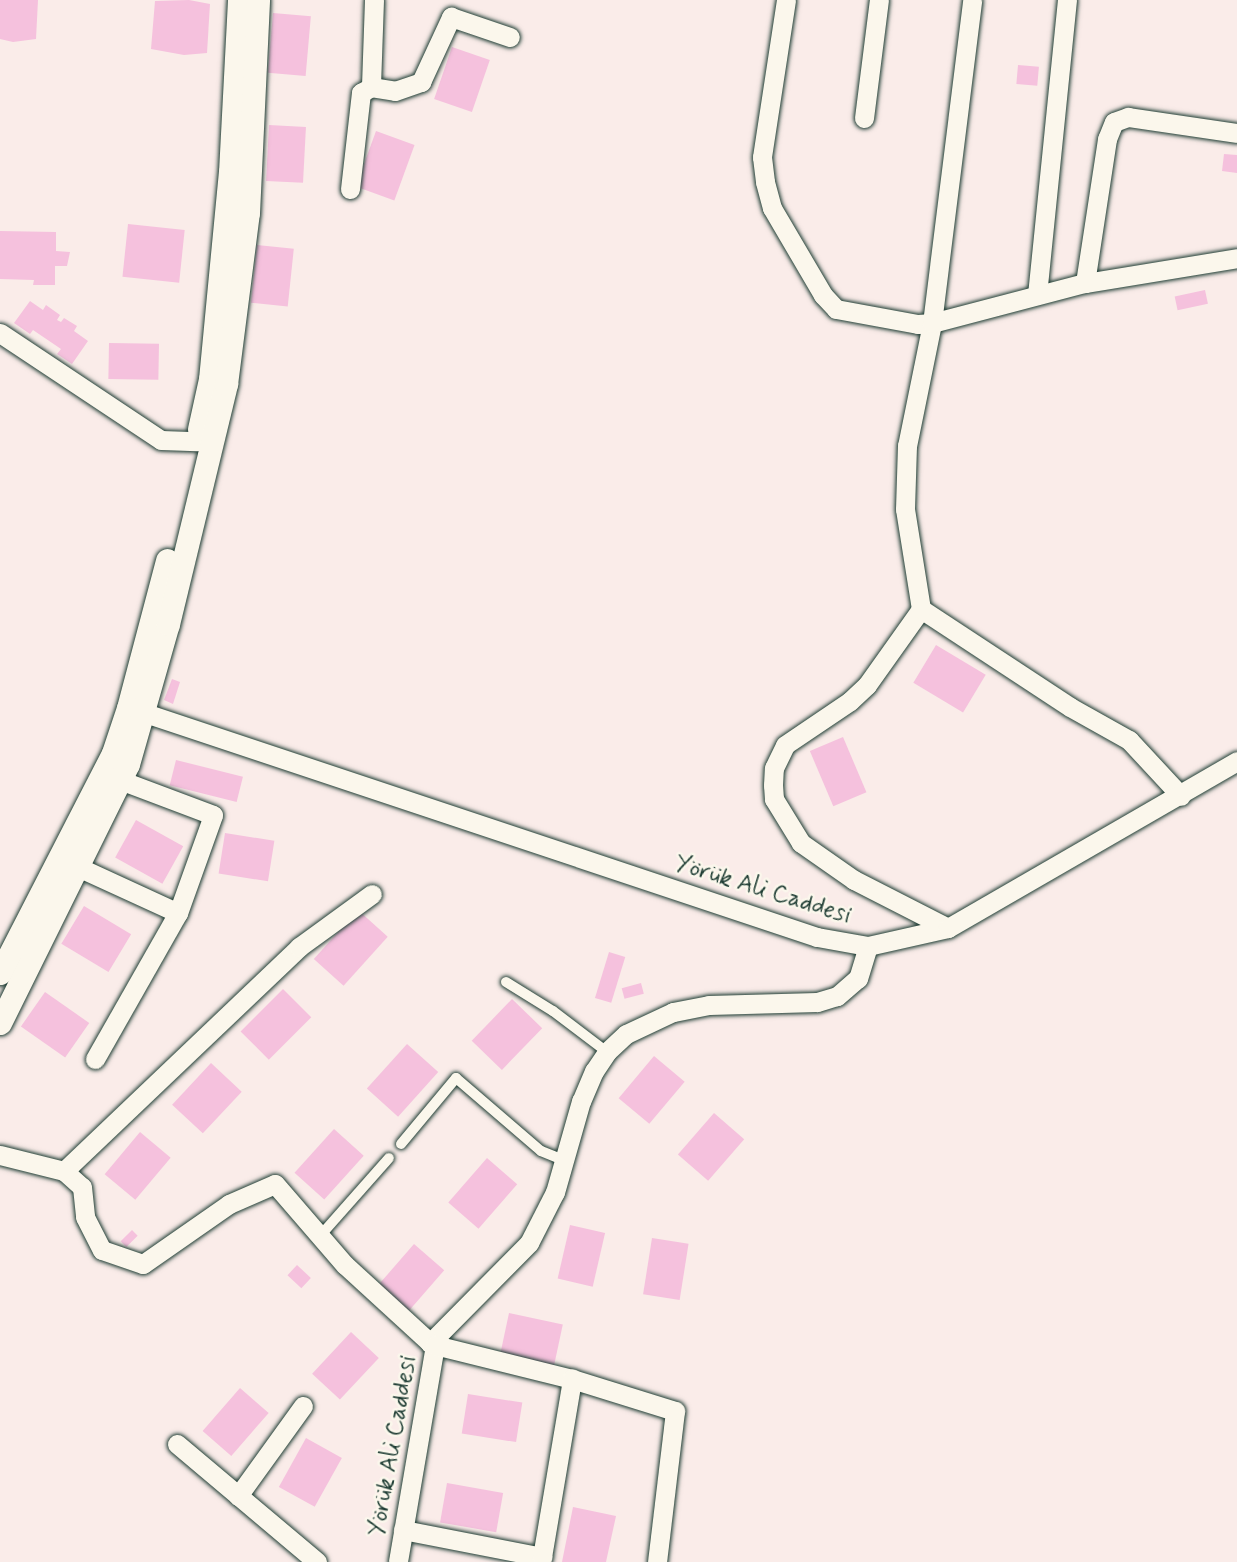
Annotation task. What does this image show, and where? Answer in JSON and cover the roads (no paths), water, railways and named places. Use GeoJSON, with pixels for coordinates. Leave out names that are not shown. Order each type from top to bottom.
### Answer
{"type":"FeatureCollection","features":[{"type":"Feature","properties":{"kind":"street"},"geometry":{"type":"LineString","coordinates":[[0,1023],[128,764],[136,710],[211,379],[230,173],[239,0]]}},
{"type":"Feature","properties":{"kind":"street"},"geometry":{"type":"LineString","coordinates":[[0,973],[136,710],[168,624],[226,384],[248,213],[258,0]]}},
{"type":"Feature","properties":{"kind":"street"},"geometry":{"type":"LineString","coordinates":[[371,87],[374,0]]}},
{"type":"Feature","properties":{"kind":"street"},"geometry":{"type":"LineString","coordinates":[[786,0],[762,158],[772,208],[823,295],[836,309],[918,324],[932,323],[1085,283],[1237,258]]}},
{"type":"Feature","properties":{"kind":"street"},"geometry":{"type":"LineString","coordinates":[[864,118],[879,0]]}},
{"type":"Feature","properties":{"kind":"street"},"geometry":{"type":"LineString","coordinates":[[948,928],[854,880],[801,843],[773,792],[774,768],[785,746],[850,701],[867,685],[921,609],[909,538],[904,480],[914,405],[932,323],[972,0]]}},
{"type":"Feature","properties":{"kind":"street"},"geometry":{"type":"LineString","coordinates":[[1037,295],[1066,0]]}},
{"type":"Feature","properties":{"kind":"street"},"geometry":{"type":"LineString","coordinates":[[350,189],[361,93],[371,87],[394,91],[421,82],[451,17],[510,37]]}},
{"type":"Feature","properties":{"kind":"street"},"geometry":{"type":"LineString","coordinates":[[1085,283],[1107,139],[1114,122],[1128,117],[1237,134]]}},
{"type":"Feature","properties":{"kind":"street"},"geometry":{"type":"LineString","coordinates":[[0,333],[161,440],[197,441]]}},
{"type":"Feature","properties":{"kind":"street"},"geometry":{"type":"LineString","coordinates":[[921,609],[1070,707],[1129,740],[1181,796]]}},
{"type":"Feature","properties":{"kind":"street","name":"Yörük Ali Caddesi"},"geometry":{"type":"LineString","coordinates":[[136,710],[817,937],[868,946],[865,965],[858,978],[837,996],[817,1002],[709,1005],[673,1012],[626,1034],[607,1052],[594,1071],[581,1101],[555,1192],[528,1243],[432,1344],[398,1562]]}},
{"type":"Feature","properties":{"kind":"street"},"geometry":{"type":"LineString","coordinates":[[868,946],[948,928],[1181,796],[1237,761]]}},
{"type":"Feature","properties":{"kind":"street"},"geometry":{"type":"LineString","coordinates":[[95,1059],[178,913],[213,815],[120,780]]}},
{"type":"Feature","properties":{"kind":"street"},"geometry":{"type":"LineString","coordinates":[[78,867],[178,913]]}},
{"type":"Feature","properties":{"kind":"street"},"geometry":{"type":"LineString","coordinates":[[64,1171],[299,947],[372,894]]}},
{"type":"Feature","properties":{"kind":"street"},"geometry":{"type":"LineString","coordinates":[[0,1155],[64,1171],[82,1187],[85,1217],[102,1250],[143,1264],[229,1204],[275,1184],[345,1265],[432,1344],[572,1379],[675,1411],[657,1562]]}},
{"type":"Feature","properties":{"kind":"street"},"geometry":{"type":"LineString","coordinates":[[403,1530],[542,1557],[572,1379]]}},
{"type":"Feature","properties":{"kind":"street"},"geometry":{"type":"LineString","coordinates":[[238,1496],[303,1406]]}},
{"type":"Feature","properties":{"kind":"street"},"geometry":{"type":"LineString","coordinates":[[177,1444],[317,1562]]}},
{"type":"Feature","properties":{"kind":"lane"},"geometry":{"type":"LineString","coordinates":[[506,982],[553,1011],[607,1052]]}},
{"type":"Feature","properties":{"kind":"lane"},"geometry":{"type":"LineString","coordinates":[[401,1144],[456,1078],[541,1151],[563,1160]]}},
{"type":"Feature","properties":{"kind":"lane"},"geometry":{"type":"LineString","coordinates":[[320,1236],[389,1158]]}}]}
